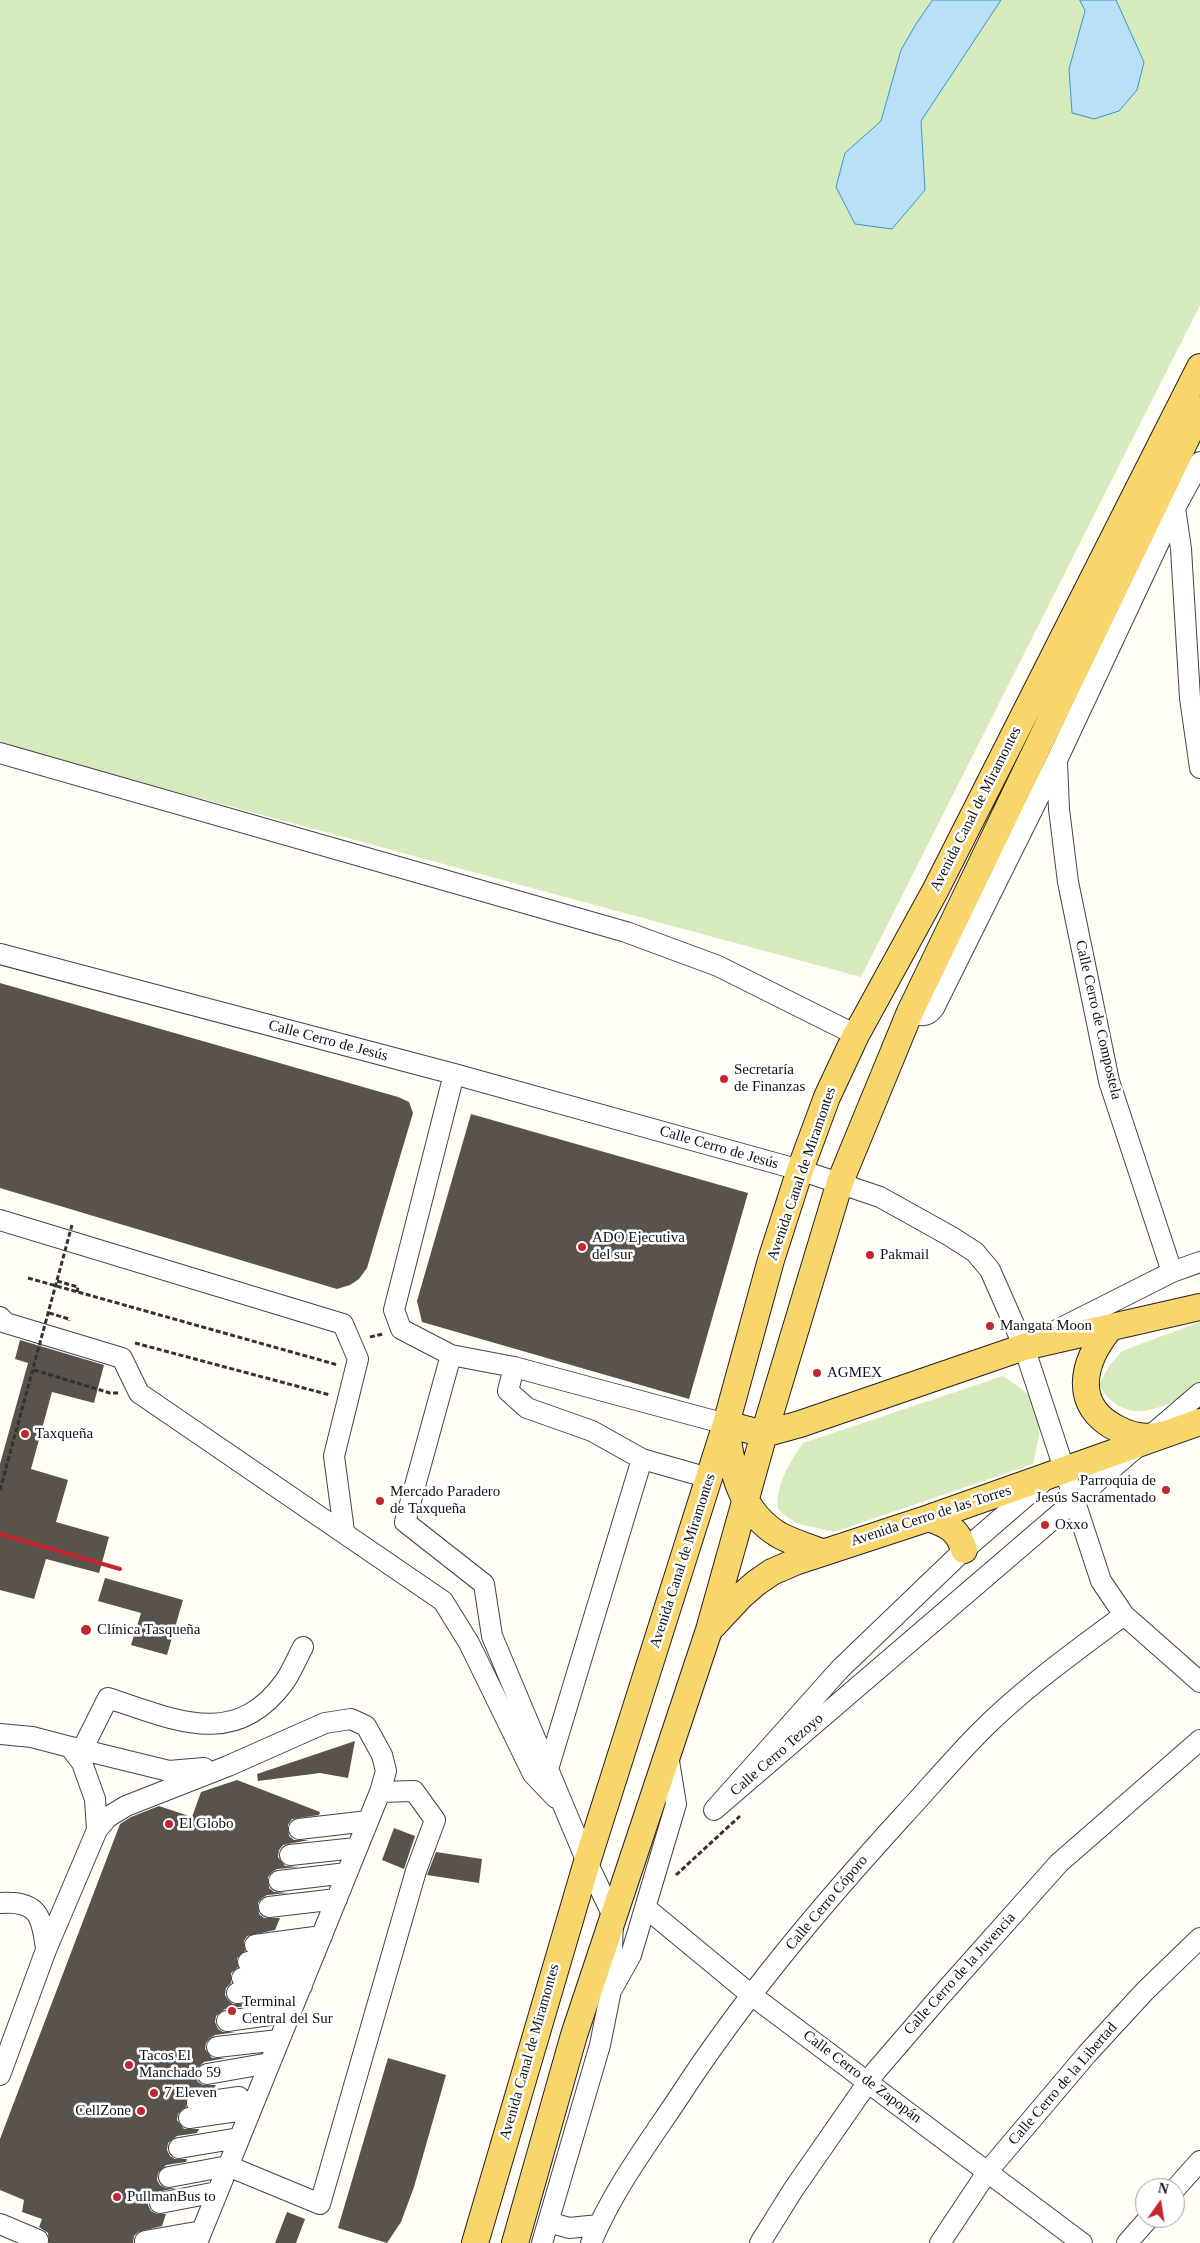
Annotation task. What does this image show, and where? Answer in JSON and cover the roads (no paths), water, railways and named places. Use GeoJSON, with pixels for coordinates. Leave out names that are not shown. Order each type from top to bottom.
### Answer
{"type":"FeatureCollection","features":[{"type":"Feature","properties":{"kind":"main road","name":"Avenida Canal de Miramontes"},"geometry":{"type":"LineString","coordinates":[[475,2243],[586,1862],[726,1424],[771,1260],[800,1170],[827,1097],[856,1035],[935,891],[1200,367]]}},
{"type":"Feature","properties":{"kind":"main road","name":"Avenida Canal de Miramontes"},"geometry":{"type":"LineString","coordinates":[[515,2243],[574,2035],[709,1630],[764,1434],[840,1182],[910,1012],[1200,410]]}},
{"type":"Feature","properties":{"kind":"main road"},"geometry":{"type":"LineString","coordinates":[[910,1012],[900,1000],[899,986],[927,929],[935,891]]}},
{"type":"Feature","properties":{"kind":"main road"},"geometry":{"type":"LineString","coordinates":[[822,1552],[779,1535],[759,1519],[746,1502],[733,1472],[726,1424],[764,1434],[800,1424],[1024,1347],[1200,1308]]}},
{"type":"Feature","properties":{"kind":"main road"},"geometry":{"type":"LineString","coordinates":[[1110,1328],[1100,1341],[1088,1365],[1085,1378],[1086,1394],[1091,1406],[1100,1417],[1124,1432],[1137,1436],[1164,1435]]}},
{"type":"Feature","properties":{"kind":"main road","name":"Avenida Cerro de las Torres"},"geometry":{"type":"LineString","coordinates":[[709,1630],[741,1596],[772,1572],[822,1552],[929,1518],[1200,1422]]}},
{"type":"Feature","properties":{"kind":"main road"},"geometry":{"type":"LineString","coordinates":[[929,1518],[952,1528],[961,1538],[964,1550]]}},
{"type":"Feature","properties":{"kind":"street"},"geometry":{"type":"LineString","coordinates":[[910,1012],[920,1016],[926,1015],[934,1008],[1057,760],[1175,508],[1199,467]]}},
{"type":"Feature","properties":{"kind":"street"},"geometry":{"type":"LineString","coordinates":[[1175,508],[1183,577],[1190,698],[1200,768]]}},
{"type":"Feature","properties":{"kind":"street"},"geometry":{"type":"LineString","coordinates":[[1147,566],[1153,563],[1166,562],[1174,565],[1183,577]]}},
{"type":"Feature","properties":{"kind":"street"},"geometry":{"type":"LineString","coordinates":[[0,753],[626,932],[718,966],[856,1035]]}},
{"type":"Feature","properties":{"kind":"street","name":"Calle Cerro de Compostela"},"geometry":{"type":"LineString","coordinates":[[1057,760],[1059,809],[1068,882],[1109,1081],[1172,1272]]}},
{"type":"Feature","properties":{"kind":"street","name":"Calle Cerro de Jesús"},"geometry":{"type":"LineString","coordinates":[[0,954],[454,1074],[840,1182],[880,1197],[975,1252],[990,1270],[1024,1347],[1057,1473],[1102,1581],[1124,1615],[1200,1682]]}},
{"type":"Feature","properties":{"kind":"street"},"geometry":{"type":"LineString","coordinates":[[454,1074],[394,1310],[401,1329],[451,1355],[514,1368],[726,1424]]}},
{"type":"Feature","properties":{"kind":"street"},"geometry":{"type":"LineString","coordinates":[[0,1220],[343,1324],[358,1359],[334,1456],[344,1531]]}},
{"type":"Feature","properties":{"kind":"street"},"geometry":{"type":"LineString","coordinates":[[1024,1347],[1172,1272],[1200,1262]]}},
{"type":"Feature","properties":{"kind":"street"},"geometry":{"type":"LineString","coordinates":[[0,1317],[6,1324],[122,1358],[139,1393],[344,1531],[443,1601],[469,1643],[533,1774],[564,1806]]}},
{"type":"Feature","properties":{"kind":"street"},"geometry":{"type":"LineString","coordinates":[[451,1355],[405,1522],[484,1584],[492,1636],[586,1862]]}},
{"type":"Feature","properties":{"kind":"street"},"geometry":{"type":"LineString","coordinates":[[514,1368],[508,1391],[527,1408],[592,1431],[642,1459],[709,1478]]}},
{"type":"Feature","properties":{"kind":"street","name":"Calle Cerro Tezoyo"},"geometry":{"type":"LineString","coordinates":[[1057,1473],[964,1550],[840,1669],[714,1810],[1200,1392]]}},
{"type":"Feature","properties":{"kind":"street"},"geometry":{"type":"LineString","coordinates":[[548,1769],[642,1459]]}},
{"type":"Feature","properties":{"kind":"street","name":"Calle Cerro Cóporo"},"geometry":{"type":"LineString","coordinates":[[591,2243],[599,2224],[647,2144],[701,2063],[750,1994],[843,1882],[982,1730],[1050,1670],[1124,1615]]}},
{"type":"Feature","properties":{"kind":"street"},"geometry":{"type":"LineString","coordinates":[[76,1748],[108,1698],[180,1722],[205,1725],[229,1723],[258,1709],[285,1681],[303,1647]]}},
{"type":"Feature","properties":{"kind":"street"},"geometry":{"type":"LineString","coordinates":[[0,2075],[46,1950],[97,1830],[108,1817],[126,1806],[228,1766],[325,1723],[351,1719],[366,1726],[382,1755],[386,1771],[288,2018],[320,2204],[416,1870],[435,1820],[414,1791],[288,2018]]}},
{"type":"Feature","properties":{"kind":"street"},"geometry":{"type":"LineString","coordinates":[[0,1734],[32,1738],[169,1771],[228,1766]]}},
{"type":"Feature","properties":{"kind":"street","name":"Calle Cerro de la Juvencia"},"geometry":{"type":"LineString","coordinates":[[760,2243],[793,2190],[868,2082],[906,2036],[1059,1863],[1200,1740]]}},
{"type":"Feature","properties":{"kind":"street"},"geometry":{"type":"LineString","coordinates":[[76,1748],[95,1800],[97,1830]]}},
{"type":"Feature","properties":{"kind":"street","name":"Avenida Canal de Miramontes"},"geometry":{"type":"LineString","coordinates":[[574,2035],[611,1990],[632,1955],[676,1804],[667,1754]]}},
{"type":"Feature","properties":{"kind":"street","name":"Avenida Canal de Miramontes"},"geometry":{"type":"LineString","coordinates":[[542,2243],[600,2044],[611,1990],[613,1916],[586,1862]]}},
{"type":"Feature","properties":{"kind":"street"},"geometry":{"type":"LineString","coordinates":[[0,1903],[21,1904],[31,1907],[38,1914],[43,1926],[46,1950]]}},
{"type":"Feature","properties":{"kind":"street","name":"Calle Cerro de Zapopán"},"geometry":{"type":"LineString","coordinates":[[646,1908],[750,1994],[1082,2243]]}},
{"type":"Feature","properties":{"kind":"street","name":"Calle Cerro de la Libertad"},"geometry":{"type":"LineString","coordinates":[[940,2243],[988,2171],[1087,2054],[1145,1991],[1200,1938]]}},
{"type":"Feature","properties":{"kind":"street"},"geometry":{"type":"LineString","coordinates":[[225,2027],[288,2018]]}},
{"type":"Feature","properties":{"kind":"street"},"geometry":{"type":"LineString","coordinates":[[225,2027],[288,2018]]}},
{"type":"Feature","properties":{"kind":"street"},"geometry":{"type":"LineString","coordinates":[[225,2027],[288,2018]]}},
{"type":"Feature","properties":{"kind":"street"},"geometry":{"type":"LineString","coordinates":[[225,2027],[288,2018]]}},
{"type":"Feature","properties":{"kind":"street"},"geometry":{"type":"LineString","coordinates":[[225,2027],[288,2018]]}},
{"type":"Feature","properties":{"kind":"street"},"geometry":{"type":"LineString","coordinates":[[225,2027],[288,2018]]}},
{"type":"Feature","properties":{"kind":"street"},"geometry":{"type":"LineString","coordinates":[[225,2027],[288,2018]]}},
{"type":"Feature","properties":{"kind":"street"},"geometry":{"type":"LineString","coordinates":[[225,2027],[288,2018]]}},
{"type":"Feature","properties":{"kind":"street"},"geometry":{"type":"LineString","coordinates":[[225,2027],[288,2018]]}},
{"type":"Feature","properties":{"kind":"street"},"geometry":{"type":"LineString","coordinates":[[225,2027],[288,2018]]}},
{"type":"Feature","properties":{"kind":"street"},"geometry":{"type":"LineString","coordinates":[[225,2027],[288,2018]]}},
{"type":"Feature","properties":{"kind":"street"},"geometry":{"type":"LineString","coordinates":[[225,2027],[288,2018]]}},
{"type":"Feature","properties":{"kind":"street"},"geometry":{"type":"LineString","coordinates":[[225,2027],[288,2018]]}},
{"type":"Feature","properties":{"kind":"street"},"geometry":{"type":"LineString","coordinates":[[225,2027],[288,2018]]}},
{"type":"Feature","properties":{"kind":"street"},"geometry":{"type":"LineString","coordinates":[[225,2027],[288,2018]]}},
{"type":"Feature","properties":{"kind":"street"},"geometry":{"type":"LineString","coordinates":[[225,2027],[288,2018]]}},
{"type":"Feature","properties":{"kind":"street"},"geometry":{"type":"LineString","coordinates":[[1185,2178],[1200,2161]]}},
{"type":"Feature","properties":{"kind":"street"},"geometry":{"type":"LineString","coordinates":[[549,2222],[569,2228],[599,2224]]}},
{"type":"Feature","properties":{"kind":"street"},"geometry":{"type":"LineString","coordinates":[[0,2224],[38,2240]]}},
{"type":"Feature","properties":{"kind":"street"},"geometry":{"type":"LineString","coordinates":[[1127,2243],[1140,2228]]}},
{"type":"Feature","properties":{"kind":"water"},"geometry":{"type":"Polygon","coordinates":[[[933,0],[1001,0],[921,121],[925,190],[892,229],[855,224],[836,187],[845,153],[881,121],[901,50],[933,0]]]}},
{"type":"Feature","properties":{"kind":"water"},"geometry":{"type":"Polygon","coordinates":[[[1080,0],[1116,0],[1144,62],[1137,90],[1119,111],[1094,119],[1072,113],[1069,69],[1085,11],[1080,0]]]}},
{"type":"Feature","properties":{"kind":"railway"},"geometry":{"type":"LineString","coordinates":[[0,1534],[120,1569]]}},
{"type":"Feature","properties":{"kind":"place","name":"Secretaría de Finanzas"},"geometry":{"type":"Point","coordinates":[724,1079]}},
{"type":"Feature","properties":{"kind":"place","name":"ADO Ejecutiva del sur"},"geometry":{"type":"Point","coordinates":[582,1247]}},
{"type":"Feature","properties":{"kind":"place","name":"Pakmail"},"geometry":{"type":"Point","coordinates":[870,1255]}},
{"type":"Feature","properties":{"kind":"place","name":"Mangata Moon"},"geometry":{"type":"Point","coordinates":[990,1326]}},
{"type":"Feature","properties":{"kind":"place","name":"AGMEX"},"geometry":{"type":"Point","coordinates":[817,1373]}},
{"type":"Feature","properties":{"kind":"place","name":"Taxqueña"},"geometry":{"type":"Point","coordinates":[25,1434]}},
{"type":"Feature","properties":{"kind":"place","name":"Parroquia de Jesús Sacramentado"},"geometry":{"type":"Point","coordinates":[1166,1490]}},
{"type":"Feature","properties":{"kind":"place","name":"Mercado Paradero de Taxqueña"},"geometry":{"type":"Point","coordinates":[380,1501]}},
{"type":"Feature","properties":{"kind":"place","name":"Oxxo"},"geometry":{"type":"Point","coordinates":[1045,1525]}},
{"type":"Feature","properties":{"kind":"place","name":"Clínica Tasqueña"},"geometry":{"type":"Point","coordinates":[86,1630]}},
{"type":"Feature","properties":{"kind":"place","name":"El Globo"},"geometry":{"type":"Point","coordinates":[169,1824]}},
{"type":"Feature","properties":{"kind":"place","name":"Terminal Central del Sur"},"geometry":{"type":"Point","coordinates":[232,2011]}},
{"type":"Feature","properties":{"kind":"place","name":"Tacos El Manchado 59"},"geometry":{"type":"Point","coordinates":[129,2065]}},
{"type":"Feature","properties":{"kind":"place","name":"7 Eleven"},"geometry":{"type":"Point","coordinates":[154,2093]}},
{"type":"Feature","properties":{"kind":"place","name":"CellZone"},"geometry":{"type":"Point","coordinates":[141,2111]}},
{"type":"Feature","properties":{"kind":"place","name":"PullmanBus to"},"geometry":{"type":"Point","coordinates":[117,2197]}}]}
